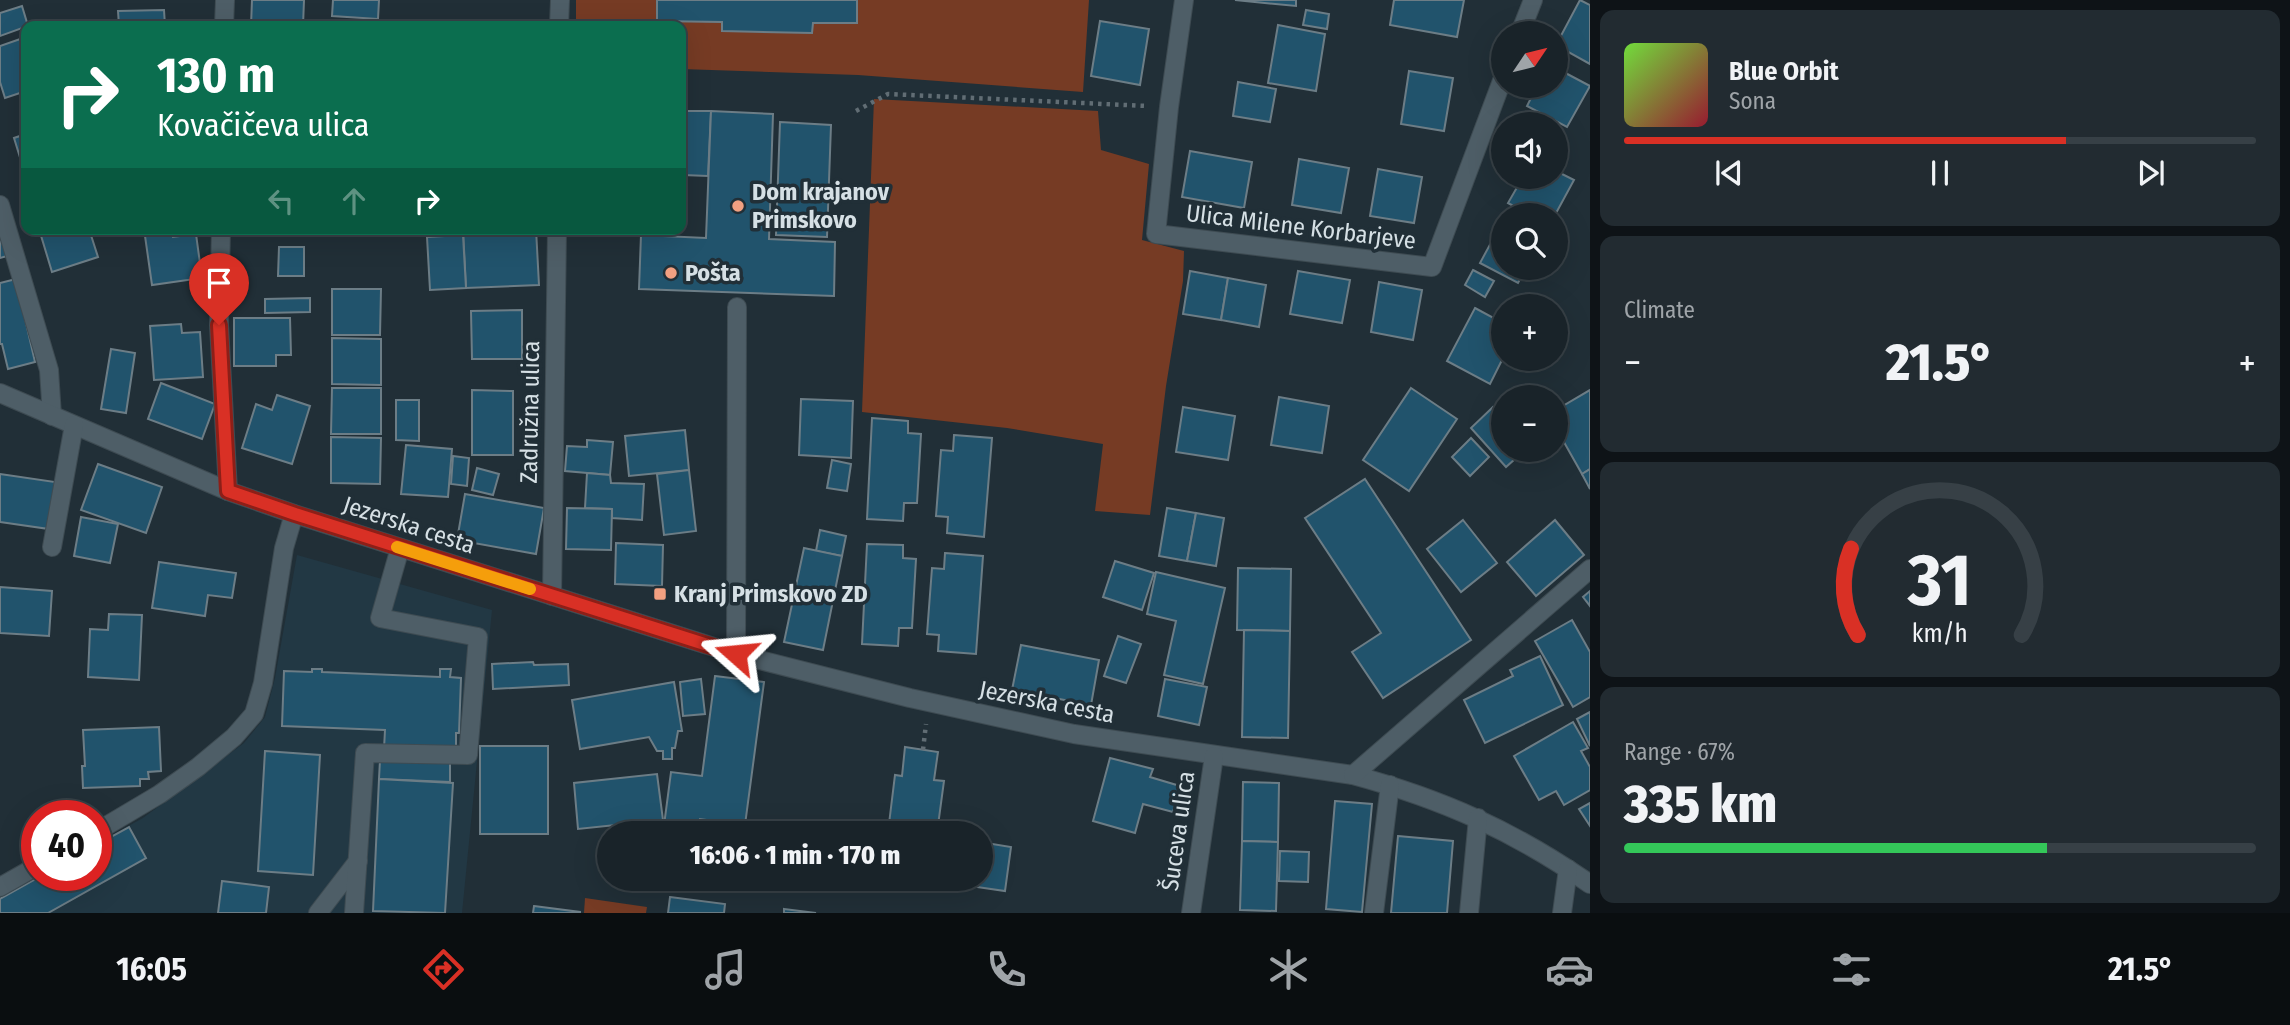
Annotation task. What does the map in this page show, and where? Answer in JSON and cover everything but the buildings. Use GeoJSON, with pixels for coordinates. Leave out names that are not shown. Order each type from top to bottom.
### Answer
{"type":"FeatureCollection","features":[{"type":"Feature","properties":{"kind":"street"},"geometry":{"type":"LineString","coordinates":[[224,21],[225,0]]}},
{"type":"Feature","properties":{"kind":"street"},"geometry":{"type":"LineString","coordinates":[[559,21],[560,0]]}},
{"type":"Feature","properties":{"kind":"street","name":"Ulica Milene Korbarjeve"},"geometry":{"type":"LineString","coordinates":[[1184,0],[1169,107],[1156,234],[1432,267],[1495,98]]}},
{"type":"Feature","properties":{"kind":"street"},"geometry":{"type":"LineString","coordinates":[[1525,21],[1533,0]]}},
{"type":"Feature","properties":{"kind":"street"},"geometry":{"type":"LineString","coordinates":[[0,205],[49,370],[52,416]]}},
{"type":"Feature","properties":{"kind":"street"},"geometry":{"type":"LineString","coordinates":[[221,235],[219,325],[228,491]]}},
{"type":"Feature","properties":{"kind":"street","name":"Zadružna ulica"},"geometry":{"type":"LineString","coordinates":[[552,596],[556,235]]}},
{"type":"Feature","properties":{"kind":"street"},"geometry":{"type":"LineString","coordinates":[[736,654],[737,307]]}},
{"type":"Feature","properties":{"kind":"street","name":"Jezerska cesta"},"geometry":{"type":"LineString","coordinates":[[0,393],[228,491],[736,654],[897,695],[1046,728],[1214,756],[1353,775],[1390,785],[1478,818],[1545,853],[1590,884]]}},
{"type":"Feature","properties":{"kind":"street"},"geometry":{"type":"LineString","coordinates":[[52,547],[74,425]]}},
{"type":"Feature","properties":{"kind":"street"},"geometry":{"type":"LineString","coordinates":[[112,822],[198,767],[234,737],[254,714],[264,683],[284,548],[295,514]]}},
{"type":"Feature","properties":{"kind":"street"},"geometry":{"type":"LineString","coordinates":[[355,913],[365,753],[468,755],[478,637],[380,618],[400,548]]}},
{"type":"Feature","properties":{"kind":"street"},"geometry":{"type":"LineString","coordinates":[[1353,775],[1590,569]]}},
{"type":"Feature","properties":{"kind":"street","name":"Šuceva ulica"},"geometry":{"type":"LineString","coordinates":[[1191,913],[1214,756]]}},
{"type":"Feature","properties":{"kind":"street"},"geometry":{"type":"LineString","coordinates":[[1374,913],[1390,785]]}},
{"type":"Feature","properties":{"kind":"street"},"geometry":{"type":"LineString","coordinates":[[1469,913],[1478,818]]}},
{"type":"Feature","properties":{"kind":"street"},"geometry":{"type":"LineString","coordinates":[[318,913],[358,861]]}},
{"type":"Feature","properties":{"kind":"street"},"geometry":{"type":"LineString","coordinates":[[1562,913],[1568,869]]}},
{"type":"Feature","properties":{"kind":"street"},"geometry":{"type":"LineString","coordinates":[[0,887],[21,875]]}},
{"type":"Feature","properties":{"kind":"path"},"geometry":{"type":"LineString","coordinates":[[856,111],[888,93],[1169,107]]}},
{"type":"Feature","properties":{"kind":"shaded area"},"geometry":{"type":"Polygon","coordinates":[[[576,0],[1089,0],[1083,92],[858,75],[686,69],[686,21],[576,21],[576,0]]]}},
{"type":"Feature","properties":{"kind":"shaded area"},"geometry":{"type":"Polygon","coordinates":[[[874,99],[1098,111],[1101,150],[1149,164],[1142,240],[1184,251],[1183,281],[1166,386],[1150,515],[1095,511],[1103,444],[1007,428],[862,412],[874,99]]]}},
{"type":"Feature","properties":{"kind":"shaded area"},"geometry":{"type":"Polygon","coordinates":[[[297,555],[492,610],[462,913],[0,913],[0,899],[21,887],[21,891],[112,891],[112,835],[143,818],[244,743],[265,717],[275,678],[297,555]]]}},
{"type":"Feature","properties":{"kind":"shaded area"},"geometry":{"type":"Polygon","coordinates":[[[585,898],[647,907],[646,913],[584,913],[585,898]]]}},
{"type":"Feature","properties":{"kind":"slow traffic"},"geometry":{"type":"LineString","coordinates":[[397,547],[530,589]]}},
{"type":"Feature","properties":{"kind":"place","name":"Dom krajanov Primskovo"},"geometry":{"type":"Point","coordinates":[738,206]}},
{"type":"Feature","properties":{"kind":"place","name":"Pošta"},"geometry":{"type":"Point","coordinates":[671,273]}},
{"type":"Feature","properties":{"kind":"place","name":"Kranj Primskovo ZD"},"geometry":{"type":"Point","coordinates":[660,594]}},
{"type":"Feature","properties":{"kind":"route"},"geometry":{"type":"LineString","coordinates":[[219,325],[228,491],[736,654]]}}]}
